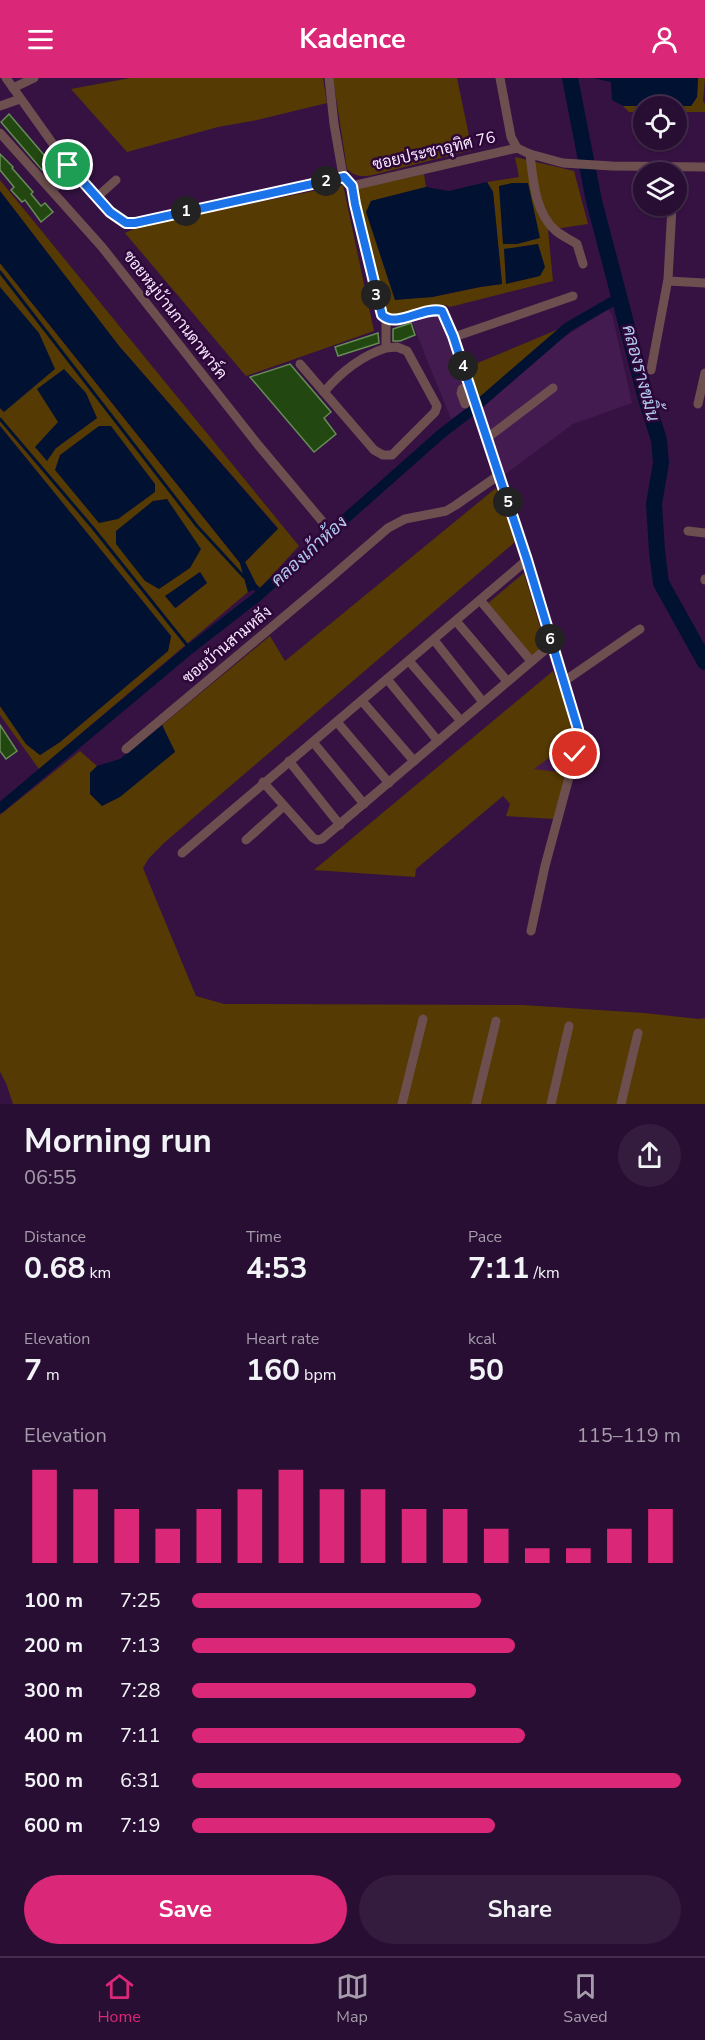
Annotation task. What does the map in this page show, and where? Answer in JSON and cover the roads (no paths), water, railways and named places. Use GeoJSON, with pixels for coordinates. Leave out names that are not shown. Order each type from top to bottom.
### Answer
{"type":"FeatureCollection","features":[{"type":"Feature","properties":{"kind":"street"},"geometry":{"type":"LineString","coordinates":[[6,78],[68,165],[110,212],[126,223],[135,223],[344,177]]}},
{"type":"Feature","properties":{"kind":"street"},"geometry":{"type":"LineString","coordinates":[[13,87],[34,78]]}},
{"type":"Feature","properties":{"kind":"street"},"geometry":{"type":"LineString","coordinates":[[328,78],[344,177],[352,186],[382,315],[386,319],[395,320],[430,310],[442,311],[454,338],[470,385],[470,401],[480,417],[527,560],[578,729],[578,744],[545,866],[531,931]]}},
{"type":"Feature","properties":{"kind":"street"},"geometry":{"type":"LineString","coordinates":[[500,78],[510,137],[517,148]]}},
{"type":"Feature","properties":{"kind":"street"},"geometry":{"type":"LineString","coordinates":[[0,106],[20,99]]}},
{"type":"Feature","properties":{"kind":"street","name":"ซอยหมู่บ้านกานดาพาร์ค"},"geometry":{"type":"LineString","coordinates":[[0,133],[102,247],[259,446],[322,521]]}},
{"type":"Feature","properties":{"kind":"street","name":"ซอยประชาอุทิศ 76"},"geometry":{"type":"LineString","coordinates":[[352,186],[517,148],[563,163],[705,167]]}},
{"type":"Feature","properties":{"kind":"street"},"geometry":{"type":"LineString","coordinates":[[530,154],[537,195],[547,222],[577,244],[583,264]]}},
{"type":"Feature","properties":{"kind":"street"},"geometry":{"type":"LineString","coordinates":[[97,197],[116,180]]}},
{"type":"Feature","properties":{"kind":"street"},"geometry":{"type":"LineString","coordinates":[[651,370],[668,281],[672,216]]}},
{"type":"Feature","properties":{"kind":"street"},"geometry":{"type":"LineString","coordinates":[[668,281],[705,283]]}},
{"type":"Feature","properties":{"kind":"street"},"geometry":{"type":"LineString","coordinates":[[454,338],[573,296]]}},
{"type":"Feature","properties":{"kind":"street"},"geometry":{"type":"LineString","coordinates":[[386,319],[386,348]]}},
{"type":"Feature","properties":{"kind":"street"},"geometry":{"type":"LineString","coordinates":[[300,364],[324,392],[374,450],[383,455],[392,455],[435,412],[437,406],[407,351],[397,347],[374,352],[335,379],[324,392]]}},
{"type":"Feature","properties":{"kind":"street"},"geometry":{"type":"LineString","coordinates":[[698,404],[705,373]]}},
{"type":"Feature","properties":{"kind":"street"},"geometry":{"type":"LineString","coordinates":[[487,438],[553,388]]}},
{"type":"Feature","properties":{"kind":"street","name":"ซอยบ้านสามหลัง"},"geometry":{"type":"LineString","coordinates":[[126,749],[388,528],[405,519],[446,511],[499,475]]}},
{"type":"Feature","properties":{"kind":"street"},"geometry":{"type":"LineString","coordinates":[[688,531],[705,533]]}},
{"type":"Feature","properties":{"kind":"street"},"geometry":{"type":"LineString","coordinates":[[182,853],[527,560]]}},
{"type":"Feature","properties":{"kind":"street"},"geometry":{"type":"LineString","coordinates":[[480,600],[531,661]]}},
{"type":"Feature","properties":{"kind":"street"},"geometry":{"type":"LineString","coordinates":[[456,621],[507,681]]}},
{"type":"Feature","properties":{"kind":"street"},"geometry":{"type":"LineString","coordinates":[[563,682],[640,628]]}},
{"type":"Feature","properties":{"kind":"street"},"geometry":{"type":"LineString","coordinates":[[434,640],[483,702]]}},
{"type":"Feature","properties":{"kind":"street"},"geometry":{"type":"LineString","coordinates":[[263,782],[317,840],[322,839],[552,645]]}},
{"type":"Feature","properties":{"kind":"street"},"geometry":{"type":"LineString","coordinates":[[410,661],[461,721]]}},
{"type":"Feature","properties":{"kind":"street"},"geometry":{"type":"LineString","coordinates":[[387,680],[438,741]]}},
{"type":"Feature","properties":{"kind":"street"},"geometry":{"type":"LineString","coordinates":[[362,701],[414,761]]}},
{"type":"Feature","properties":{"kind":"street"},"geometry":{"type":"LineString","coordinates":[[337,722],[389,783]]}},
{"type":"Feature","properties":{"kind":"street"},"geometry":{"type":"LineString","coordinates":[[313,742],[364,804]]}},
{"type":"Feature","properties":{"kind":"street"},"geometry":{"type":"LineString","coordinates":[[289,761],[340,825]]}},
{"type":"Feature","properties":{"kind":"street"},"geometry":{"type":"LineString","coordinates":[[246,840],[284,806]]}},
{"type":"Feature","properties":{"kind":"street"},"geometry":{"type":"LineString","coordinates":[[402,1104],[423,1019]]}},
{"type":"Feature","properties":{"kind":"street"},"geometry":{"type":"LineString","coordinates":[[476,1104],[496,1021]]}},
{"type":"Feature","properties":{"kind":"street"},"geometry":{"type":"LineString","coordinates":[[551,1104],[569,1026]]}},
{"type":"Feature","properties":{"kind":"street"},"geometry":{"type":"LineString","coordinates":[[621,1104],[638,1033]]}},
{"type":"Feature","properties":{"kind":"water"},"geometry":{"type":"Polygon","coordinates":[[[593,78],[698,78],[697,97],[691,106],[687,106],[687,96],[633,96],[633,106],[623,106],[612,100],[611,82],[593,78]]]}},
{"type":"Feature","properties":{"kind":"water"},"geometry":{"type":"Polygon","coordinates":[[[487,182],[493,192],[502,284],[432,297],[395,300],[366,212],[371,201],[426,187],[449,191],[487,182]]]}},
{"type":"Feature","properties":{"kind":"water"},"geometry":{"type":"Polygon","coordinates":[[[528,183],[540,238],[517,244],[503,244],[499,186],[528,183]]]}},
{"type":"Feature","properties":{"kind":"water"},"geometry":{"type":"Polygon","coordinates":[[[0,191],[119,346],[278,529],[245,562],[260,588],[248,592],[240,563],[0,263],[0,191]]]}},
{"type":"Feature","properties":{"kind":"water"},"geometry":{"type":"Polygon","coordinates":[[[538,244],[545,267],[540,276],[506,284],[504,249],[538,244]]]}},
{"type":"Feature","properties":{"kind":"water"},"geometry":{"type":"Polygon","coordinates":[[[0,287],[39,333],[55,369],[4,412],[0,408],[0,287]]]}},
{"type":"Feature","properties":{"kind":"water"},"geometry":{"type":"Polygon","coordinates":[[[64,369],[86,393],[97,418],[56,448],[47,461],[35,447],[58,422],[37,389],[64,369]]]}},
{"type":"Feature","properties":{"kind":"water"},"geometry":{"type":"Polygon","coordinates":[[[0,426],[171,636],[168,651],[60,742],[40,755],[26,744],[0,706],[0,426]]]}},
{"type":"Feature","properties":{"kind":"water"},"geometry":{"type":"Polygon","coordinates":[[[99,426],[111,426],[155,484],[155,492],[118,519],[99,523],[55,470],[60,455],[99,426]]]}},
{"type":"Feature","properties":{"kind":"water"},"geometry":{"type":"Polygon","coordinates":[[[167,499],[201,549],[190,568],[159,589],[145,581],[116,544],[116,531],[153,501],[167,499]]]}},
{"type":"Feature","properties":{"kind":"water"},"geometry":{"type":"Polygon","coordinates":[[[200,572],[207,583],[175,608],[165,596],[200,572]]]}},
{"type":"Feature","properties":{"kind":"water"},"geometry":{"type":"Polygon","coordinates":[[[162,725],[175,752],[120,797],[102,806],[90,794],[90,773],[97,766],[120,759],[162,725]]]}},
{"type":"Feature","properties":{"kind":"waterway","name":"คลองรางขมิ้น"},"geometry":{"type":"LineString","coordinates":[[570,78],[594,201],[659,440],[661,463],[654,504],[661,583],[705,662]]}},
{"type":"Feature","properties":{"kind":"waterway"},"geometry":{"type":"LineString","coordinates":[[0,272],[197,526],[244,577]]}},
{"type":"Feature","properties":{"kind":"waterway","name":"คลองเก้าห้อง"},"geometry":{"type":"LineString","coordinates":[[0,808],[190,649],[257,597],[441,434],[568,327],[620,297]]}},
{"type":"Feature","properties":{"kind":"waterway"},"geometry":{"type":"LineString","coordinates":[[0,419],[93,528],[190,649]]}},
{"type":"Feature","properties":{"kind":"waterway"},"geometry":{"type":"LineString","coordinates":[[253,587],[260,594]]}},
{"type":"Feature","properties":{"kind":"tunnel"},"geometry":{"type":"LineString","coordinates":[[46,186],[68,165]]}},
{"type":"Feature","properties":{"kind":"tunnel"},"geometry":{"type":"LineString","coordinates":[[51,191],[74,171]]}}]}
